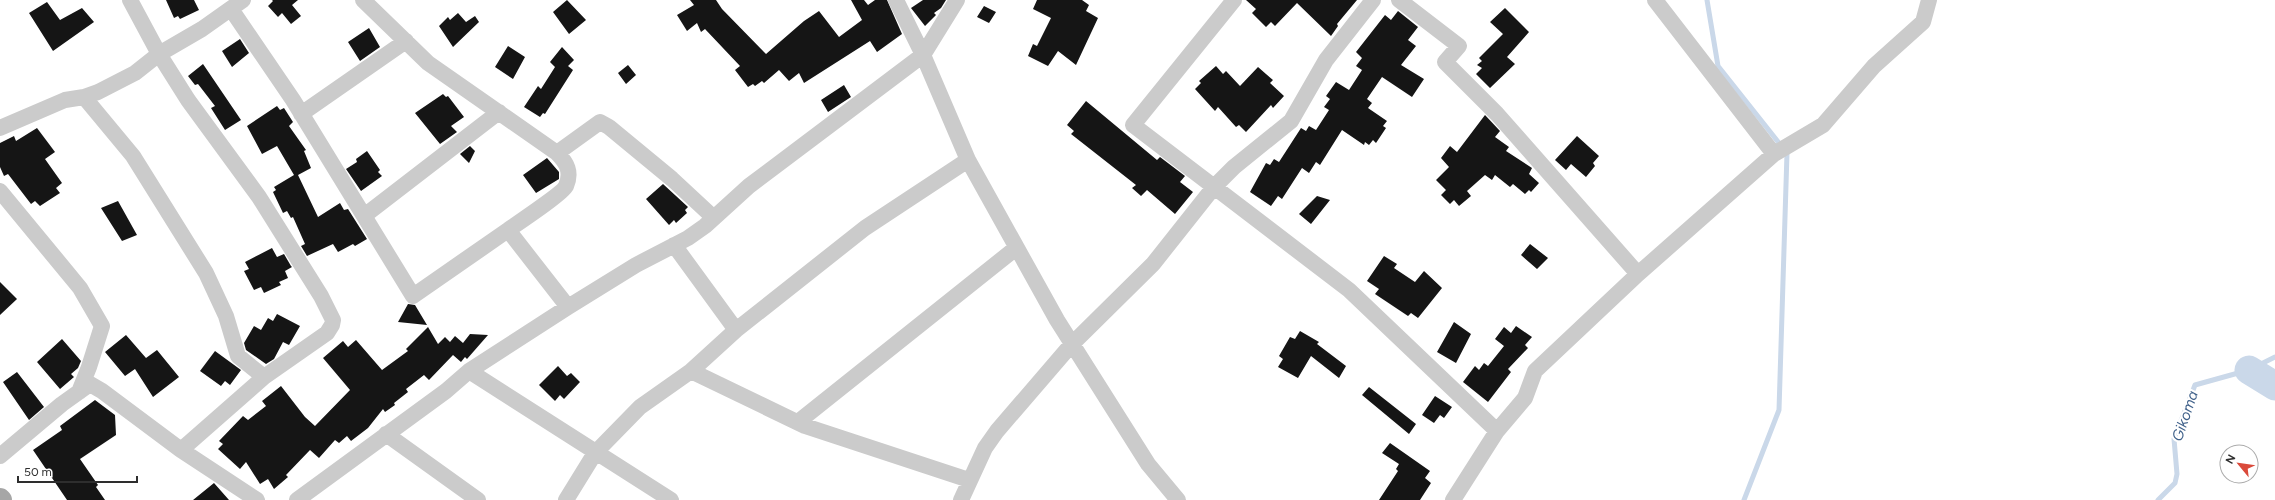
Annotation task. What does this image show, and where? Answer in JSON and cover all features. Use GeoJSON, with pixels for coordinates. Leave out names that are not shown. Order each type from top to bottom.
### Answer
{"type":"FeatureCollection","features":[{"type":"Feature","properties":{"kind":"street"},"geometry":{"type":"LineString","coordinates":[[130,0],[159,54],[188,100],[259,197],[321,296],[331,315],[332,325],[328,333],[264,377],[181,450]]}},
{"type":"Feature","properties":{"kind":"street"},"geometry":{"type":"LineString","coordinates":[[0,128],[65,100],[84,97],[135,73],[159,54],[202,29],[237,4],[301,114],[413,296],[508,230],[565,188],[570,173],[565,161],[558,153],[428,63],[363,0]]}},
{"type":"Feature","properties":{"kind":"street"},"geometry":{"type":"LineString","coordinates":[[896,0],[923,55],[968,160],[1016,248],[1072,345],[1148,464],[1178,500]]}},
{"type":"Feature","properties":{"kind":"street"},"geometry":{"type":"LineString","coordinates":[[298,500],[446,391],[469,371],[636,265],[688,238],[714,218],[749,186],[923,55],[957,0]]}},
{"type":"Feature","properties":{"kind":"street"},"geometry":{"type":"LineString","coordinates":[[1234,0],[1134,125],[1349,290],[1497,431]]}},
{"type":"Feature","properties":{"kind":"street"},"geometry":{"type":"LineString","coordinates":[[961,500],[985,448],[997,430],[1072,345],[1153,264],[1214,187],[1234,167],[1291,121],[1326,60],[1373,0]]}},
{"type":"Feature","properties":{"kind":"street"},"geometry":{"type":"LineString","coordinates":[[1399,0],[1459,46],[1445,62],[1497,114],[1638,274]]}},
{"type":"Feature","properties":{"kind":"street"},"geometry":{"type":"LineString","coordinates":[[1655,0],[1774,154]]}},
{"type":"Feature","properties":{"kind":"street"},"geometry":{"type":"LineString","coordinates":[[1453,500],[1497,431],[1525,398],[1535,371],[1638,274],[1774,154],[1823,126],[1874,66],[1923,22],[1930,0]]}},
{"type":"Feature","properties":{"kind":"street"},"geometry":{"type":"LineString","coordinates":[[301,114],[406,41]]}},
{"type":"Feature","properties":{"kind":"street"},"geometry":{"type":"LineString","coordinates":[[84,97],[133,156],[206,273],[226,316],[238,356],[264,377]]}},
{"type":"Feature","properties":{"kind":"street"},"geometry":{"type":"LineString","coordinates":[[364,216],[499,112]]}},
{"type":"Feature","properties":{"kind":"street"},"geometry":{"type":"LineString","coordinates":[[558,153],[600,122],[609,127],[672,179],[714,218]]}},
{"type":"Feature","properties":{"kind":"street"},"geometry":{"type":"LineString","coordinates":[[566,500],[595,453],[640,407],[691,371],[736,330],[865,228],[968,160]]}},
{"type":"Feature","properties":{"kind":"street"},"geometry":{"type":"LineString","coordinates":[[0,190],[80,288],[102,326],[89,367],[79,392]]}},
{"type":"Feature","properties":{"kind":"street"},"geometry":{"type":"LineString","coordinates":[[508,230],[568,307]]}},
{"type":"Feature","properties":{"kind":"street"},"geometry":{"type":"LineString","coordinates":[[674,245],[736,330]]}},
{"type":"Feature","properties":{"kind":"street"},"geometry":{"type":"LineString","coordinates":[[798,422],[1016,248]]}},
{"type":"Feature","properties":{"kind":"street"},"geometry":{"type":"LineString","coordinates":[[469,371],[595,453],[671,500]]}},
{"type":"Feature","properties":{"kind":"street"},"geometry":{"type":"LineString","coordinates":[[691,371],[798,422],[969,480]]}},
{"type":"Feature","properties":{"kind":"street"},"geometry":{"type":"LineString","coordinates":[[0,456],[90,384],[181,450],[257,500]]}},
{"type":"Feature","properties":{"kind":"street"},"geometry":{"type":"LineString","coordinates":[[386,434],[478,500]]}},
{"type":"Feature","properties":{"kind":"building"},"geometry":{"type":"Polygon","coordinates":[[[166,0],[194,0],[199,10],[180,19],[178,16],[174,18],[166,0]]]}},
{"type":"Feature","properties":{"kind":"building"},"geometry":{"type":"Polygon","coordinates":[[[272,0],[298,0],[292,5],[301,16],[291,24],[282,13],[278,17],[268,6],[273,1],[272,0]]]}},
{"type":"Feature","properties":{"kind":"building"},"geometry":{"type":"Polygon","coordinates":[[[567,0],[586,20],[569,34],[553,12],[567,0]]]}},
{"type":"Feature","properties":{"kind":"building"},"geometry":{"type":"Polygon","coordinates":[[[690,0],[716,0],[722,9],[766,54],[804,21],[819,11],[839,37],[862,20],[851,0],[864,0],[868,5],[875,0],[887,0],[902,34],[877,52],[870,41],[804,83],[799,73],[789,81],[779,70],[764,83],[762,81],[755,86],[753,84],[748,87],[735,70],[740,66],[705,29],[701,32],[697,23],[687,31],[677,15],[694,5],[690,0]]]}},
{"type":"Feature","properties":{"kind":"building"},"geometry":{"type":"Polygon","coordinates":[[[923,0],[946,0],[941,8],[934,13],[936,15],[925,26],[911,8],[923,0]]]}},
{"type":"Feature","properties":{"kind":"building"},"geometry":{"type":"Polygon","coordinates":[[[1037,0],[1082,0],[1089,5],[1086,11],[1098,18],[1076,65],[1058,51],[1048,66],[1028,56],[1033,44],[1037,46],[1051,18],[1033,9],[1037,0]]]}},
{"type":"Feature","properties":{"kind":"building"},"geometry":{"type":"Polygon","coordinates":[[[1246,0],[1357,0],[1337,24],[1338,26],[1331,36],[1297,3],[1275,26],[1271,22],[1266,27],[1252,13],[1256,9],[1246,0]]]}},
{"type":"Feature","properties":{"kind":"building"},"geometry":{"type":"Polygon","coordinates":[[[47,2],[60,20],[82,8],[94,22],[53,51],[29,13],[47,2]]]}},
{"type":"Feature","properties":{"kind":"building"},"geometry":{"type":"Polygon","coordinates":[[[984,6],[996,12],[989,23],[977,17],[984,6]]]}},
{"type":"Feature","properties":{"kind":"building"},"geometry":{"type":"Polygon","coordinates":[[[1505,8],[1529,32],[1507,57],[1515,64],[1490,88],[1476,74],[1482,68],[1477,65],[1482,61],[1479,58],[1503,34],[1490,22],[1505,8]]]}},
{"type":"Feature","properties":{"kind":"building"},"geometry":{"type":"Polygon","coordinates":[[[1398,11],[1418,27],[1408,40],[1416,46],[1401,65],[1424,79],[1412,97],[1382,77],[1367,99],[1372,103],[1368,108],[1387,121],[1383,126],[1386,128],[1376,143],[1373,140],[1369,145],[1365,142],[1364,145],[1342,130],[1320,165],[1316,162],[1309,173],[1302,168],[1282,199],[1278,196],[1271,206],[1250,192],[1266,163],[1270,165],[1274,159],[1279,162],[1301,128],[1306,131],[1309,126],[1316,130],[1329,110],[1324,107],[1330,99],[1326,96],[1336,82],[1349,90],[1362,70],[1356,66],[1362,58],[1356,52],[1385,15],[1391,20],[1398,11]]]}},
{"type":"Feature","properties":{"kind":"building"},"geometry":{"type":"Polygon","coordinates":[[[458,13],[466,22],[475,16],[479,22],[453,47],[439,26],[448,17],[450,20],[458,13]]]}},
{"type":"Feature","properties":{"kind":"building"},"geometry":{"type":"Polygon","coordinates":[[[369,28],[380,47],[360,61],[348,42],[369,28]]]}},
{"type":"Feature","properties":{"kind":"building"},"geometry":{"type":"Polygon","coordinates":[[[240,39],[249,53],[232,67],[222,51],[240,39]]]}},
{"type":"Feature","properties":{"kind":"building"},"geometry":{"type":"Polygon","coordinates":[[[508,46],[525,57],[513,79],[495,67],[508,46]]]}},
{"type":"Feature","properties":{"kind":"building"},"geometry":{"type":"Polygon","coordinates":[[[562,47],[574,60],[568,66],[573,70],[545,114],[543,113],[540,117],[524,107],[538,86],[541,89],[555,67],[550,62],[562,47]]]}},
{"type":"Feature","properties":{"kind":"building"},"geometry":{"type":"Polygon","coordinates":[[[203,64],[241,120],[225,130],[211,108],[215,106],[198,84],[195,85],[188,76],[203,64]]]}},
{"type":"Feature","properties":{"kind":"building"},"geometry":{"type":"Polygon","coordinates":[[[628,65],[636,75],[626,84],[618,73],[628,65]]]}},
{"type":"Feature","properties":{"kind":"building"},"geometry":{"type":"Polygon","coordinates":[[[1216,66],[1223,74],[1226,71],[1240,86],[1258,67],[1273,80],[1270,83],[1284,96],[1273,108],[1271,105],[1246,132],[1239,125],[1236,127],[1218,107],[1215,111],[1195,89],[1201,83],[1199,81],[1216,66]]]}},
{"type":"Feature","properties":{"kind":"building"},"geometry":{"type":"Polygon","coordinates":[[[844,85],[851,97],[828,112],[821,100],[844,85]]]}},
{"type":"Feature","properties":{"kind":"building"},"geometry":{"type":"Polygon","coordinates":[[[443,94],[446,97],[448,96],[464,117],[451,126],[457,132],[440,144],[415,113],[443,94]]]}},
{"type":"Feature","properties":{"kind":"building"},"geometry":{"type":"Polygon","coordinates":[[[1086,101],[1157,160],[1160,157],[1185,176],[1180,182],[1193,192],[1175,214],[1147,190],[1141,196],[1132,188],[1136,185],[1071,134],[1074,131],[1067,125],[1086,101]]]}},
{"type":"Feature","properties":{"kind":"building"},"geometry":{"type":"Polygon","coordinates":[[[277,106],[280,110],[284,108],[293,122],[289,126],[306,150],[304,151],[311,168],[298,175],[318,217],[340,203],[344,210],[348,209],[367,239],[355,246],[353,244],[338,252],[333,244],[307,256],[301,246],[305,244],[293,217],[291,218],[287,211],[283,213],[273,192],[276,190],[274,187],[294,175],[277,146],[262,154],[247,126],[277,106]]]}},
{"type":"Feature","properties":{"kind":"building"},"geometry":{"type":"Polygon","coordinates":[[[1485,115],[1500,131],[1495,137],[1509,147],[1506,151],[1532,168],[1529,174],[1539,183],[1531,192],[1529,190],[1525,194],[1513,184],[1510,187],[1495,175],[1492,180],[1485,175],[1467,191],[1471,196],[1459,206],[1454,200],[1450,204],[1441,195],[1446,190],[1436,180],[1449,167],[1441,158],[1450,146],[1457,152],[1485,115]]]}},
{"type":"Feature","properties":{"kind":"building"},"geometry":{"type":"Polygon","coordinates":[[[37,128],[55,152],[45,159],[62,183],[56,188],[60,193],[40,206],[35,201],[31,204],[8,174],[4,176],[0,167],[0,143],[14,136],[16,141],[37,128]]]}},
{"type":"Feature","properties":{"kind":"building"},"geometry":{"type":"Polygon","coordinates":[[[1577,136],[1599,156],[1593,163],[1595,166],[1586,177],[1571,164],[1566,170],[1555,160],[1577,136]]]}},
{"type":"Feature","properties":{"kind":"building"},"geometry":{"type":"Polygon","coordinates":[[[470,146],[475,151],[469,163],[460,154],[470,146]]]}},
{"type":"Feature","properties":{"kind":"building"},"geometry":{"type":"Polygon","coordinates":[[[367,151],[380,170],[378,172],[382,176],[361,191],[346,169],[357,162],[356,159],[367,151]]]}},
{"type":"Feature","properties":{"kind":"building"},"geometry":{"type":"Polygon","coordinates":[[[547,158],[559,172],[559,179],[536,193],[523,175],[547,158]]]}},
{"type":"Feature","properties":{"kind":"building"},"geometry":{"type":"Polygon","coordinates":[[[663,184],[688,207],[685,210],[687,213],[676,223],[674,220],[669,225],[646,199],[663,184]]]}},
{"type":"Feature","properties":{"kind":"building"},"geometry":{"type":"Polygon","coordinates":[[[1317,196],[1330,200],[1311,224],[1299,214],[1317,196]]]}},
{"type":"Feature","properties":{"kind":"building"},"geometry":{"type":"Polygon","coordinates":[[[118,201],[137,235],[122,241],[101,208],[118,201]]]}},
{"type":"Feature","properties":{"kind":"building"},"geometry":{"type":"Polygon","coordinates":[[[1530,244],[1548,258],[1537,269],[1521,255],[1530,244]]]}},
{"type":"Feature","properties":{"kind":"building"},"geometry":{"type":"Polygon","coordinates":[[[272,248],[277,257],[284,254],[292,267],[285,271],[288,278],[279,282],[281,285],[264,293],[261,287],[254,290],[244,271],[249,269],[245,262],[272,248]]]}},
{"type":"Feature","properties":{"kind":"building"},"geometry":{"type":"Polygon","coordinates":[[[1384,256],[1397,264],[1394,268],[1415,282],[1424,271],[1442,288],[1418,318],[1411,313],[1408,316],[1375,294],[1379,289],[1367,281],[1384,256]]]}},
{"type":"Feature","properties":{"kind":"building"},"geometry":{"type":"Polygon","coordinates":[[[0,282],[17,299],[0,315],[0,282]]]}},
{"type":"Feature","properties":{"kind":"building"},"geometry":{"type":"Polygon","coordinates":[[[408,304],[415,305],[427,325],[398,322],[408,304]]]}},
{"type":"Feature","properties":{"kind":"building"},"geometry":{"type":"Polygon","coordinates":[[[277,314],[300,326],[289,345],[283,342],[274,359],[266,364],[246,350],[244,343],[254,326],[261,330],[268,318],[273,321],[277,314]]]}},
{"type":"Feature","properties":{"kind":"building"},"geometry":{"type":"Polygon","coordinates":[[[1454,322],[1471,334],[1456,363],[1437,352],[1454,322]]]}},
{"type":"Feature","properties":{"kind":"building"},"geometry":{"type":"Polygon","coordinates":[[[1516,326],[1532,337],[1525,345],[1528,348],[1508,369],[1511,372],[1488,402],[1463,382],[1475,366],[1479,370],[1484,363],[1488,366],[1504,346],[1495,339],[1504,327],[1511,333],[1516,326]]]}},
{"type":"Feature","properties":{"kind":"building"},"geometry":{"type":"Polygon","coordinates":[[[428,327],[438,344],[445,337],[450,342],[455,336],[463,343],[470,334],[488,335],[467,359],[465,357],[461,362],[453,355],[429,380],[424,375],[406,389],[408,392],[394,403],[395,405],[385,412],[383,409],[368,428],[351,441],[347,436],[339,443],[335,440],[319,458],[310,450],[286,475],[288,477],[274,489],[268,479],[260,484],[246,462],[240,469],[218,449],[223,444],[219,441],[243,416],[248,420],[266,406],[262,401],[281,386],[305,417],[315,426],[350,390],[323,358],[343,341],[348,347],[356,340],[382,370],[408,351],[406,349],[428,327]]]}},
{"type":"Feature","properties":{"kind":"building"},"geometry":{"type":"Polygon","coordinates":[[[1300,331],[1319,342],[1317,344],[1346,366],[1339,378],[1311,356],[1298,378],[1278,367],[1283,359],[1279,356],[1290,337],[1295,339],[1300,331]]]}},
{"type":"Feature","properties":{"kind":"building"},"geometry":{"type":"Polygon","coordinates":[[[126,335],[146,358],[157,350],[179,377],[153,397],[135,369],[125,376],[105,352],[126,335]]]}},
{"type":"Feature","properties":{"kind":"building"},"geometry":{"type":"Polygon","coordinates":[[[62,339],[81,361],[78,368],[71,374],[74,377],[60,389],[37,362],[62,339]]]}},
{"type":"Feature","properties":{"kind":"building"},"geometry":{"type":"Polygon","coordinates":[[[215,351],[241,370],[230,385],[225,381],[221,386],[200,371],[215,351]]]}},
{"type":"Feature","properties":{"kind":"building"},"geometry":{"type":"Polygon","coordinates":[[[558,366],[567,376],[571,373],[580,382],[564,399],[560,395],[555,401],[539,385],[558,366]]]}},
{"type":"Feature","properties":{"kind":"building"},"geometry":{"type":"Polygon","coordinates":[[[17,372],[44,407],[29,420],[3,382],[17,372]]]}},
{"type":"Feature","properties":{"kind":"building"},"geometry":{"type":"Polygon","coordinates":[[[1369,387],[1416,424],[1409,434],[1362,395],[1369,387]]]}},
{"type":"Feature","properties":{"kind":"building"},"geometry":{"type":"Polygon","coordinates":[[[1435,396],[1452,407],[1444,418],[1440,415],[1434,423],[1422,415],[1435,396]]]}},
{"type":"Feature","properties":{"kind":"building"},"geometry":{"type":"Polygon","coordinates":[[[95,400],[115,415],[116,435],[80,459],[98,485],[96,487],[105,500],[67,500],[33,450],[62,430],[60,426],[95,400]]]}},
{"type":"Feature","properties":{"kind":"building"},"geometry":{"type":"Polygon","coordinates":[[[1390,443],[1430,471],[1425,478],[1431,483],[1420,500],[1379,500],[1398,471],[1396,469],[1399,464],[1382,453],[1390,443]]]}},
{"type":"Feature","properties":{"kind":"building"},"geometry":{"type":"Polygon","coordinates":[[[214,483],[229,500],[193,500],[214,483]]]}},
{"type":"Feature","properties":{"kind":"waterway"},"geometry":{"type":"LineString","coordinates":[[1707,0],[1718,66],[1787,153],[1779,410],[1744,500]]}},
{"type":"Feature","properties":{"kind":"waterway","name":"Gikoma"},"geometry":{"type":"LineString","coordinates":[[2158,500],[2175,483],[2177,474],[2174,439],[2195,385],[2249,370],[2275,357]]}},
{"type":"Feature","properties":{"kind":"waterway"},"geometry":{"type":"LineString","coordinates":[[2249,370],[2275,386]]}}]}
